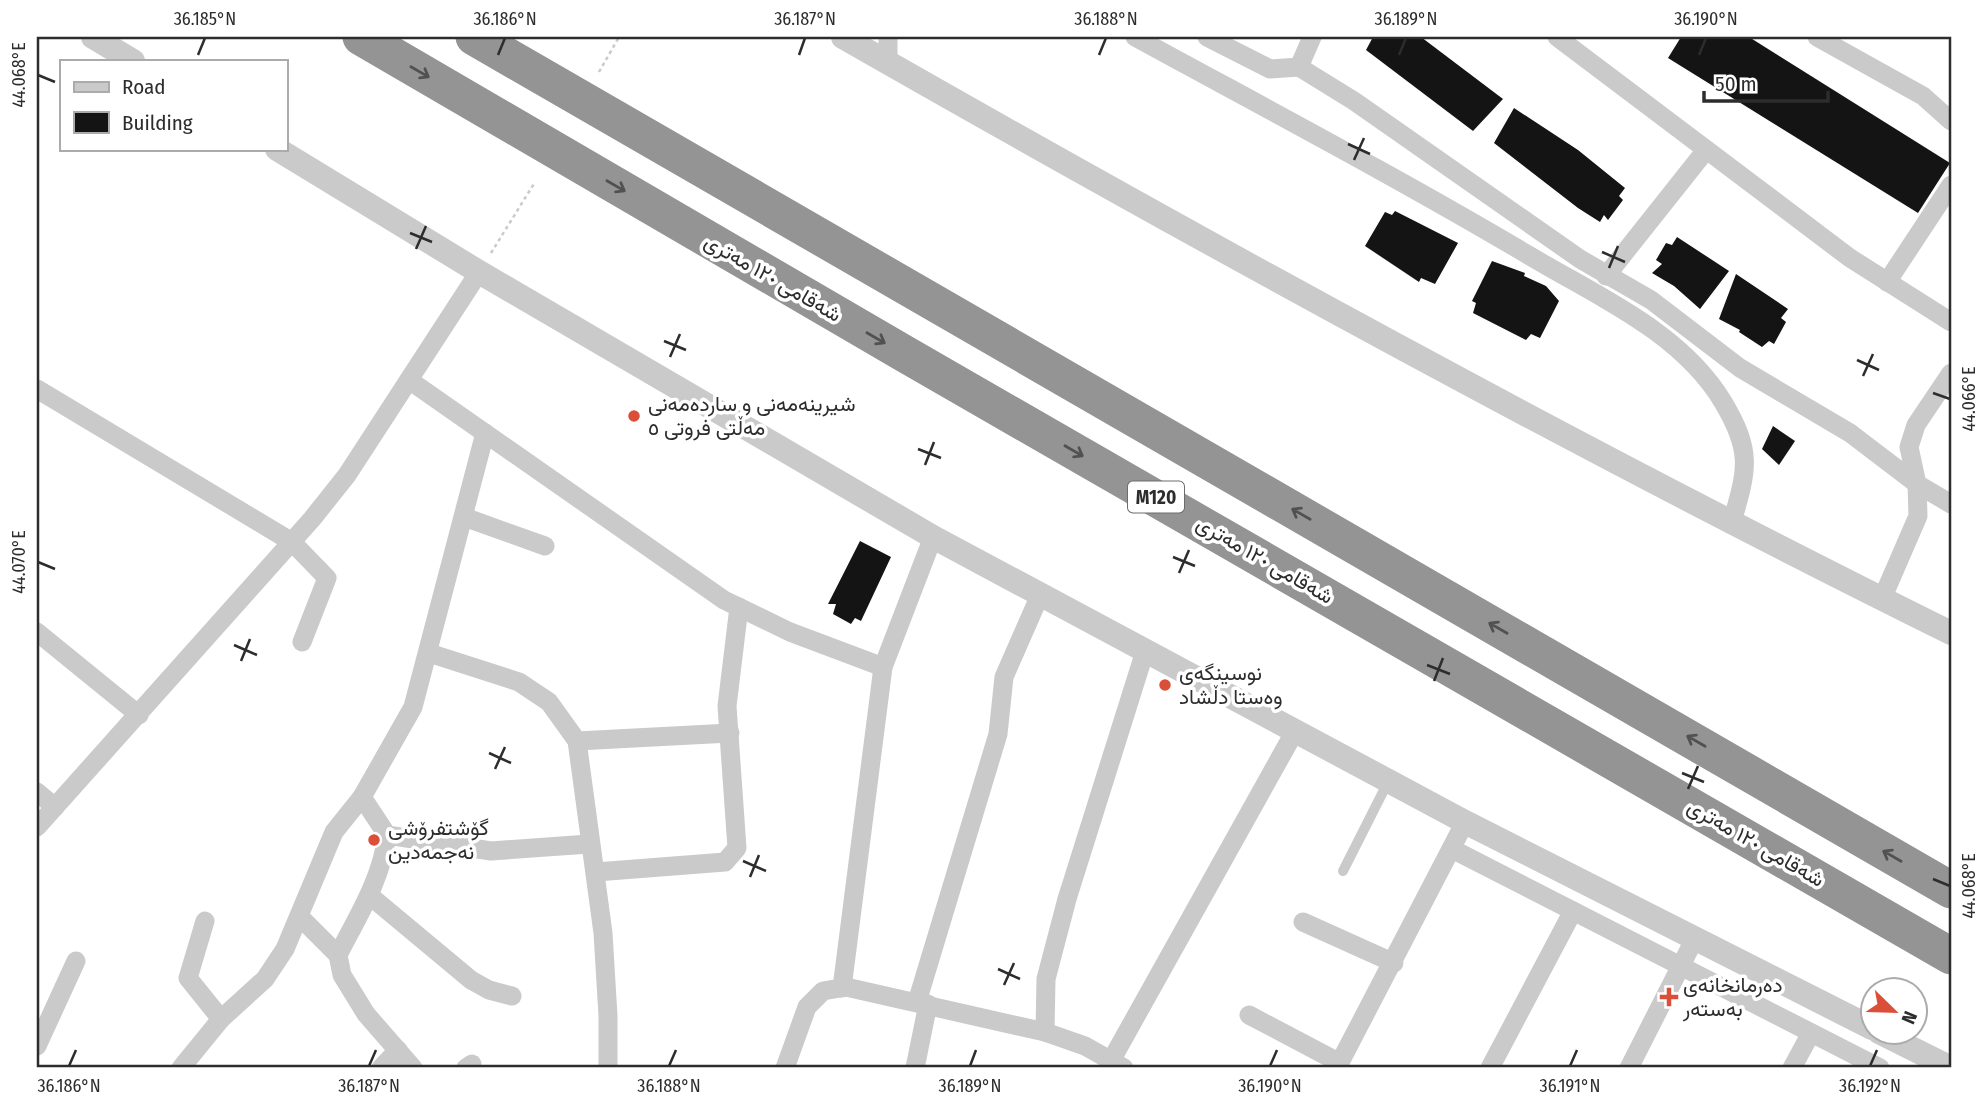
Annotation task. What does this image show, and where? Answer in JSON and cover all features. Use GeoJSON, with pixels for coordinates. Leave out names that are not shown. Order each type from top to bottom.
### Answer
{"type":"FeatureCollection","features":[{"type":"Feature","properties":{"kind":"highway","name":"شەقامی ١٢٠ مەتری"},"geometry":{"type":"LineString","coordinates":[[361,37],[892,347],[1951,956]]}},
{"type":"Feature","properties":{"kind":"highway","name":"M120"},"geometry":{"type":"LineString","coordinates":[[474,37],[1951,890]]}},
{"type":"Feature","properties":{"kind":"street"},"geometry":{"type":"LineString","coordinates":[[93,37],[131,60]]}},
{"type":"Feature","properties":{"kind":"street"},"geometry":{"type":"LineString","coordinates":[[843,37],[1258,271],[1732,522],[1951,633]]}},
{"type":"Feature","properties":{"kind":"street"},"geometry":{"type":"LineString","coordinates":[[888,37],[888,62]]}},
{"type":"Feature","properties":{"kind":"street"},"geometry":{"type":"LineString","coordinates":[[1135,37],[1447,206],[1648,326],[1683,355],[1723,402],[1743,445],[1747,472],[1732,522]]}},
{"type":"Feature","properties":{"kind":"street"},"geometry":{"type":"LineString","coordinates":[[1207,37],[1270,69],[1299,67],[1354,101],[1606,276],[1651,300],[1709,346],[1773,390],[1874,448],[1917,484],[1951,504]]}},
{"type":"Feature","properties":{"kind":"street"},"geometry":{"type":"LineString","coordinates":[[1299,67],[1312,37]]}},
{"type":"Feature","properties":{"kind":"street"},"geometry":{"type":"LineString","coordinates":[[1557,37],[1887,282],[1951,322]]}},
{"type":"Feature","properties":{"kind":"street"},"geometry":{"type":"LineString","coordinates":[[1817,37],[1923,96],[1951,121]]}},
{"type":"Feature","properties":{"kind":"street"},"geometry":{"type":"LineString","coordinates":[[278,150],[479,272],[933,537],[1465,822],[1858,1021]]}},
{"type":"Feature","properties":{"kind":"street"},"geometry":{"type":"LineString","coordinates":[[1606,276],[1706,150]]}},
{"type":"Feature","properties":{"kind":"street"},"geometry":{"type":"LineString","coordinates":[[1887,282],[1951,185]]}},
{"type":"Feature","properties":{"kind":"street"},"geometry":{"type":"LineString","coordinates":[[37,827],[292,542],[346,475],[479,272]]}},
{"type":"Feature","properties":{"kind":"street"},"geometry":{"type":"LineString","coordinates":[[1882,599],[1918,516],[1917,484],[1909,447],[1916,425],[1951,373]]}},
{"type":"Feature","properties":{"kind":"street"},"geometry":{"type":"LineString","coordinates":[[409,380],[638,542],[739,607],[790,632],[883,667]]}},
{"type":"Feature","properties":{"kind":"street"},"geometry":{"type":"LineString","coordinates":[[37,389],[292,542],[327,578],[302,642]]}},
{"type":"Feature","properties":{"kind":"street"},"geometry":{"type":"LineString","coordinates":[[181,1068],[221,1019],[265,979],[285,949],[300,917],[306,893],[334,832],[362,797],[413,707],[485,433]]}},
{"type":"Feature","properties":{"kind":"street"},"geometry":{"type":"LineString","coordinates":[[464,517],[545,546]]}},
{"type":"Feature","properties":{"kind":"street"},"geometry":{"type":"LineString","coordinates":[[842,988],[883,667],[933,537]]}},
{"type":"Feature","properties":{"kind":"street"},"geometry":{"type":"LineString","coordinates":[[915,1068],[922,1003],[998,734],[1004,677],[1040,594]]}},
{"type":"Feature","properties":{"kind":"street"},"geometry":{"type":"LineString","coordinates":[[596,872],[725,862],[731,859],[737,848],[727,706],[739,607]]}},
{"type":"Feature","properties":{"kind":"street"},"geometry":{"type":"LineString","coordinates":[[37,632],[139,715]]}},
{"type":"Feature","properties":{"kind":"street"},"geometry":{"type":"LineString","coordinates":[[1045,1032],[1046,979],[1056,939],[1145,651]]}},
{"type":"Feature","properties":{"kind":"street"},"geometry":{"type":"LineString","coordinates":[[429,653],[519,682],[550,702],[577,741],[589,844],[596,872],[608,1016],[608,1068]]}},
{"type":"Feature","properties":{"kind":"street"},"geometry":{"type":"LineString","coordinates":[[785,1068],[807,1007],[823,991],[842,988],[922,1003],[1045,1032],[1117,1065],[1295,731]]}},
{"type":"Feature","properties":{"kind":"street"},"geometry":{"type":"LineString","coordinates":[[577,741],[730,733]]}},
{"type":"Feature","properties":{"kind":"street"},"geometry":{"type":"LineString","coordinates":[[37,792],[55,807]]}},
{"type":"Feature","properties":{"kind":"street"},"geometry":{"type":"LineString","coordinates":[[338,955],[369,895],[384,857],[387,835],[362,797]]}},
{"type":"Feature","properties":{"kind":"street"},"geometry":{"type":"LineString","coordinates":[[1249,1015],[1338,1066],[1394,963],[1465,822]]}},
{"type":"Feature","properties":{"kind":"street"},"geometry":{"type":"LineString","coordinates":[[387,835],[491,851],[589,844]]}},
{"type":"Feature","properties":{"kind":"street"},"geometry":{"type":"LineString","coordinates":[[1452,849],[1881,1068]]}},
{"type":"Feature","properties":{"kind":"street"},"geometry":{"type":"LineString","coordinates":[[369,895],[471,980],[489,990],[512,996]]}},
{"type":"Feature","properties":{"kind":"street"},"geometry":{"type":"LineString","coordinates":[[1490,1068],[1573,911]]}},
{"type":"Feature","properties":{"kind":"street"},"geometry":{"type":"LineString","coordinates":[[300,917],[338,955],[342,975],[366,1014],[413,1068]]}},
{"type":"Feature","properties":{"kind":"street"},"geometry":{"type":"LineString","coordinates":[[205,921],[188,978],[221,1019]]}},
{"type":"Feature","properties":{"kind":"street"},"geometry":{"type":"LineString","coordinates":[[1303,922],[1394,963]]}},
{"type":"Feature","properties":{"kind":"street"},"geometry":{"type":"LineString","coordinates":[[1629,1068],[1695,938]]}},
{"type":"Feature","properties":{"kind":"street"},"geometry":{"type":"LineString","coordinates":[[37,1046],[76,961]]}},
{"type":"Feature","properties":{"kind":"street"},"geometry":{"type":"LineString","coordinates":[[1792,1068],[1811,1033]]}},
{"type":"Feature","properties":{"kind":"street"},"geometry":{"type":"LineString","coordinates":[[1908,1046],[1951,1068]]}},
{"type":"Feature","properties":{"kind":"street"},"geometry":{"type":"LineString","coordinates":[[381,1068],[398,1050]]}},
{"type":"Feature","properties":{"kind":"lane"},"geometry":{"type":"LineString","coordinates":[[1343,871],[1389,781]]}},
{"type":"Feature","properties":{"kind":"path"},"geometry":{"type":"LineString","coordinates":[[599,72],[619,37]]}},
{"type":"Feature","properties":{"kind":"path"},"geometry":{"type":"LineString","coordinates":[[479,272],[535,181]]}},
{"type":"Feature","properties":{"kind":"building"},"geometry":{"type":"Polygon","coordinates":[[[1373,37],[1421,37],[1503,99],[1473,131],[1366,50],[1373,37]]]}},
{"type":"Feature","properties":{"kind":"building"},"geometry":{"type":"Polygon","coordinates":[[[1681,37],[1749,37],[1950,163],[1918,213],[1668,58],[1681,37]]]}},
{"type":"Feature","properties":{"kind":"building"},"geometry":{"type":"Polygon","coordinates":[[[1514,108],[1578,150],[1625,188],[1619,196],[1623,200],[1608,220],[1604,215],[1600,222],[1578,208],[1494,143],[1514,108]]]}},
{"type":"Feature","properties":{"kind":"building"},"geometry":{"type":"Polygon","coordinates":[[[1395,211],[1458,243],[1435,284],[1421,278],[1419,282],[1365,246],[1385,212],[1392,215],[1395,211]]]}},
{"type":"Feature","properties":{"kind":"building"},"geometry":{"type":"Polygon","coordinates":[[[1677,237],[1729,271],[1700,309],[1674,286],[1652,273],[1662,264],[1656,260],[1666,243],[1672,245],[1677,237]]]}},
{"type":"Feature","properties":{"kind":"building"},"geometry":{"type":"Polygon","coordinates":[[[1492,261],[1525,273],[1524,276],[1546,286],[1559,301],[1540,338],[1531,334],[1526,340],[1473,313],[1476,303],[1472,301],[1492,261]]]}},
{"type":"Feature","properties":{"kind":"building"},"geometry":{"type":"Polygon","coordinates":[[[1736,274],[1788,309],[1781,318],[1786,322],[1774,344],[1769,341],[1762,347],[1739,332],[1740,330],[1719,319],[1736,274]]]}},
{"type":"Feature","properties":{"kind":"building"},"geometry":{"type":"Polygon","coordinates":[[[1773,426],[1795,441],[1779,465],[1762,449],[1773,426]]]}},
{"type":"Feature","properties":{"kind":"building"},"geometry":{"type":"Polygon","coordinates":[[[860,541],[891,557],[861,621],[855,618],[851,624],[833,614],[836,604],[828,604],[860,541]]]}},
{"type":"Feature","properties":{"kind":"place","name":"شیرینەمەنی و ساردەمەنی مەڵتی فروتی ٥"},"geometry":{"type":"Point","coordinates":[634,416]}},
{"type":"Feature","properties":{"kind":"place","name":"نوسینگەی وەستا دڵشاد"},"geometry":{"type":"Point","coordinates":[1165,685]}},
{"type":"Feature","properties":{"kind":"place","name":"گۆشتفرۆشی نەجمەدین"},"geometry":{"type":"Point","coordinates":[374,840]}},
{"type":"Feature","properties":{"kind":"place","name":"دەرمانخانەی بەستەر"},"geometry":{"type":"Point","coordinates":[1669,997]}}]}
